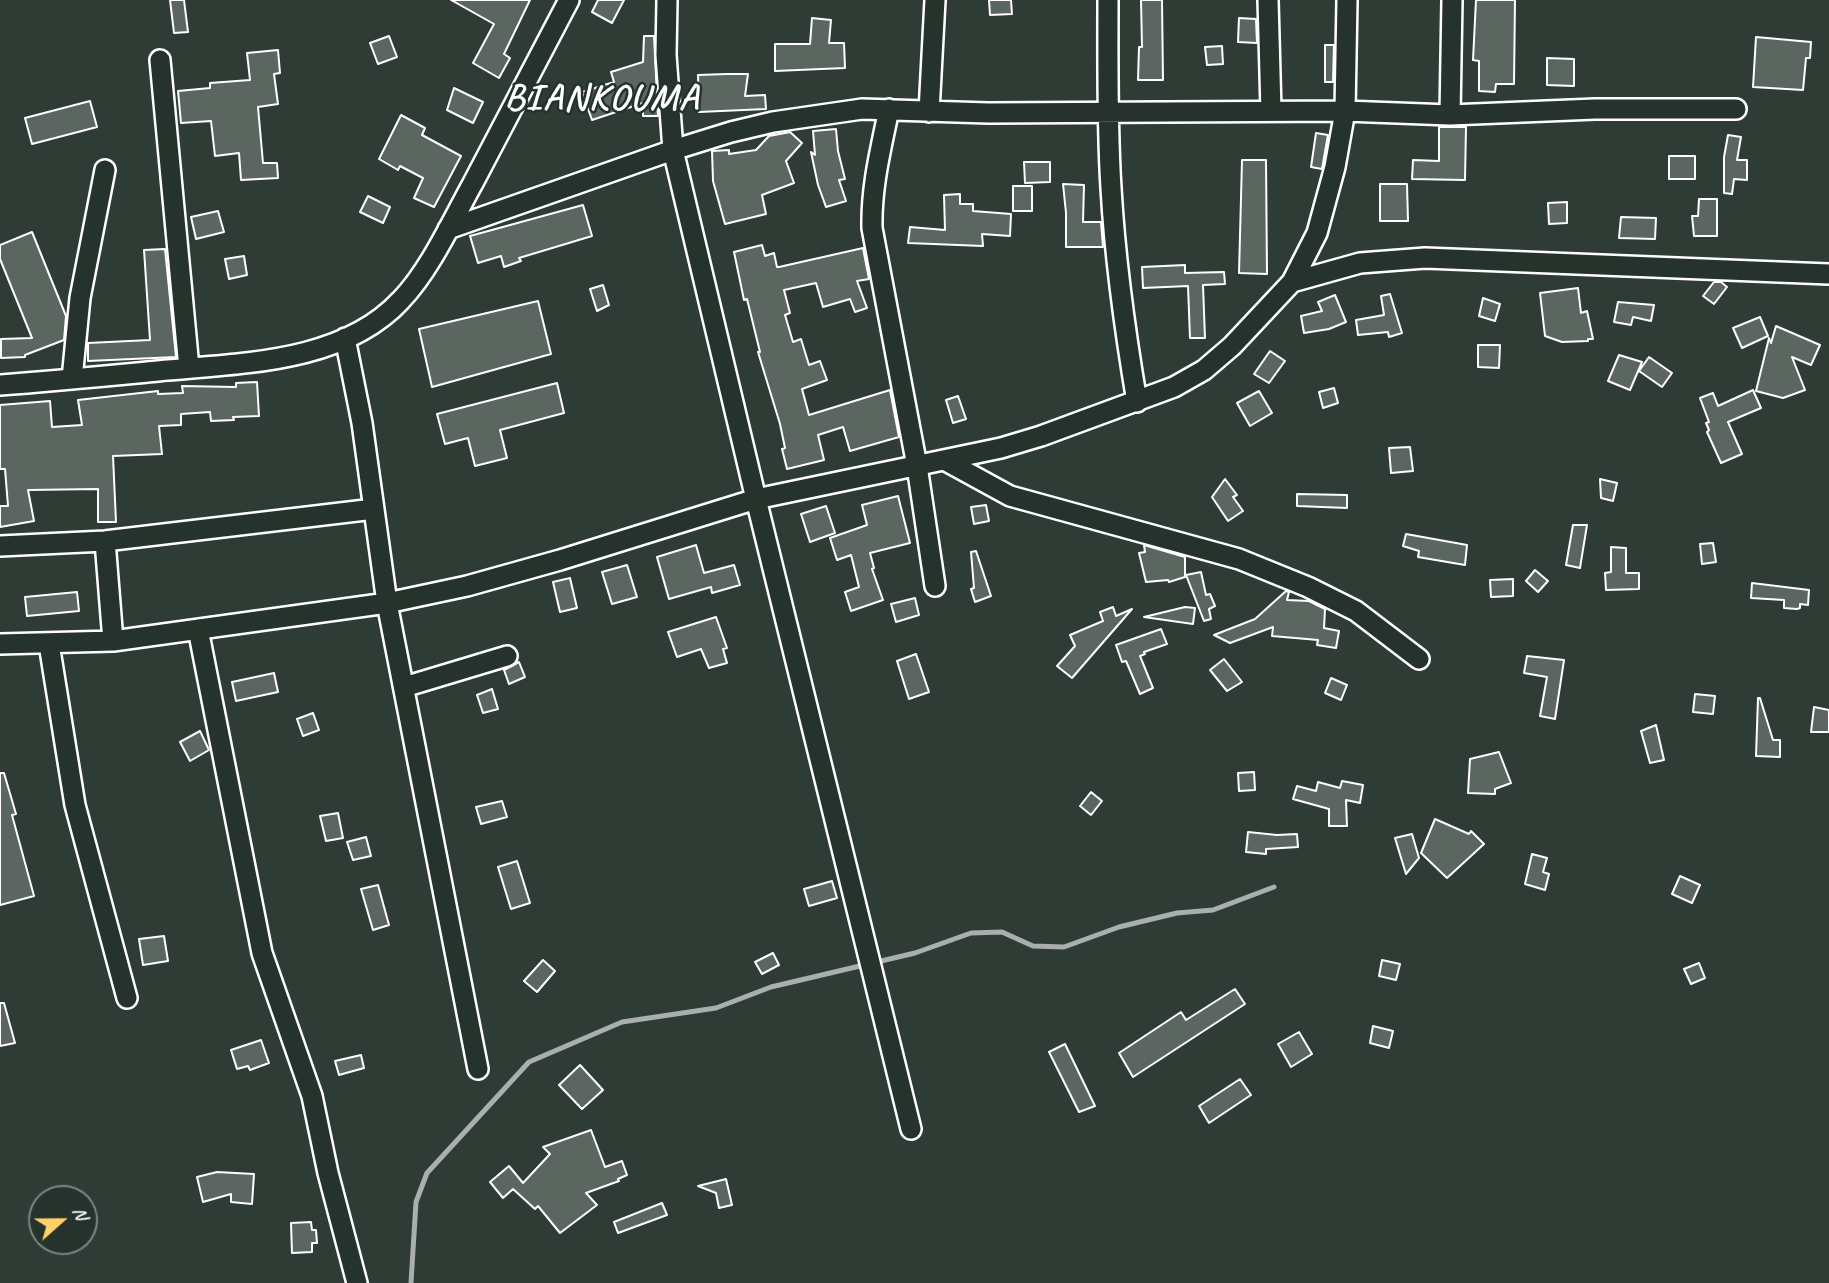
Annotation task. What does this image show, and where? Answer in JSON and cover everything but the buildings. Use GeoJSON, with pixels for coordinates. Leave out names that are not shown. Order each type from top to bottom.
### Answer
{"type":"FeatureCollection","features":[{"type":"Feature","properties":{"kind":"street"},"geometry":{"type":"LineString","coordinates":[[0,385],[280,358],[345,338],[379,318],[400,301],[448,229],[569,0]]}},
{"type":"Feature","properties":{"kind":"street"},"geometry":{"type":"LineString","coordinates":[[667,0],[666,55],[673,150],[911,1129]]}},
{"type":"Feature","properties":{"kind":"street"},"geometry":{"type":"LineString","coordinates":[[929,112],[934,0]]}},
{"type":"Feature","properties":{"kind":"street"},"geometry":{"type":"LineString","coordinates":[[1108,0],[1111,189],[1117,266],[1137,402]]}},
{"type":"Feature","properties":{"kind":"street"},"geometry":{"type":"LineString","coordinates":[[1268,0],[1271,111]]}},
{"type":"Feature","properties":{"kind":"street"},"geometry":{"type":"LineString","coordinates":[[0,644],[113,641],[387,603],[467,586],[756,499],[946,461],[1041,436],[1174,387],[1204,370],[1232,346],[1292,282],[1317,233],[1335,167],[1345,111],[1347,0]]}},
{"type":"Feature","properties":{"kind":"street"},"geometry":{"type":"LineString","coordinates":[[1450,115],[1452,0]]}},
{"type":"Feature","properties":{"kind":"street"},"geometry":{"type":"LineString","coordinates":[[160,60],[190,368]]}},
{"type":"Feature","properties":{"kind":"street"},"geometry":{"type":"LineString","coordinates":[[448,229],[731,131],[838,111],[889,108],[929,112],[1345,111],[1450,115],[1595,108],[1736,109]]}},
{"type":"Feature","properties":{"kind":"street"},"geometry":{"type":"LineString","coordinates":[[889,108],[871,206],[872,228],[935,586]]}},
{"type":"Feature","properties":{"kind":"street"},"geometry":{"type":"LineString","coordinates":[[72,379],[80,298],[105,170]]}},
{"type":"Feature","properties":{"kind":"street"},"geometry":{"type":"LineString","coordinates":[[1292,282],[1360,264],[1425,258],[1829,274]]}},
{"type":"Feature","properties":{"kind":"street"},"geometry":{"type":"LineString","coordinates":[[345,338],[362,423],[387,603],[478,1069]]}},
{"type":"Feature","properties":{"kind":"street"},"geometry":{"type":"LineString","coordinates":[[946,461],[1010,496],[1218,553],[1308,587],[1356,611],[1419,659]]}},
{"type":"Feature","properties":{"kind":"street"},"geometry":{"type":"LineString","coordinates":[[0,546],[105,541],[374,509]]}},
{"type":"Feature","properties":{"kind":"street"},"geometry":{"type":"LineString","coordinates":[[105,541],[113,641]]}},
{"type":"Feature","properties":{"kind":"street"},"geometry":{"type":"LineString","coordinates":[[198,629],[262,953],[312,1096],[328,1173],[357,1283]]}},
{"type":"Feature","properties":{"kind":"street"},"geometry":{"type":"LineString","coordinates":[[49,644],[75,805],[127,998]]}},
{"type":"Feature","properties":{"kind":"street"},"geometry":{"type":"LineString","coordinates":[[404,687],[507,656]]}},
{"type":"Feature","properties":{"kind":"waterway"},"geometry":{"type":"LineString","coordinates":[[411,1283],[416,1202],[427,1173],[529,1062],[622,1022],[716,1008],[771,987],[915,953],[971,933],[1002,932],[1033,946],[1064,947],[1119,927],[1177,913],[1213,910],[1274,887]]}},
{"type":"Feature","properties":{"kind":"district","name":"BIANKOUMA"},"geometry":{"type":"Point","coordinates":[602,99]}}]}
